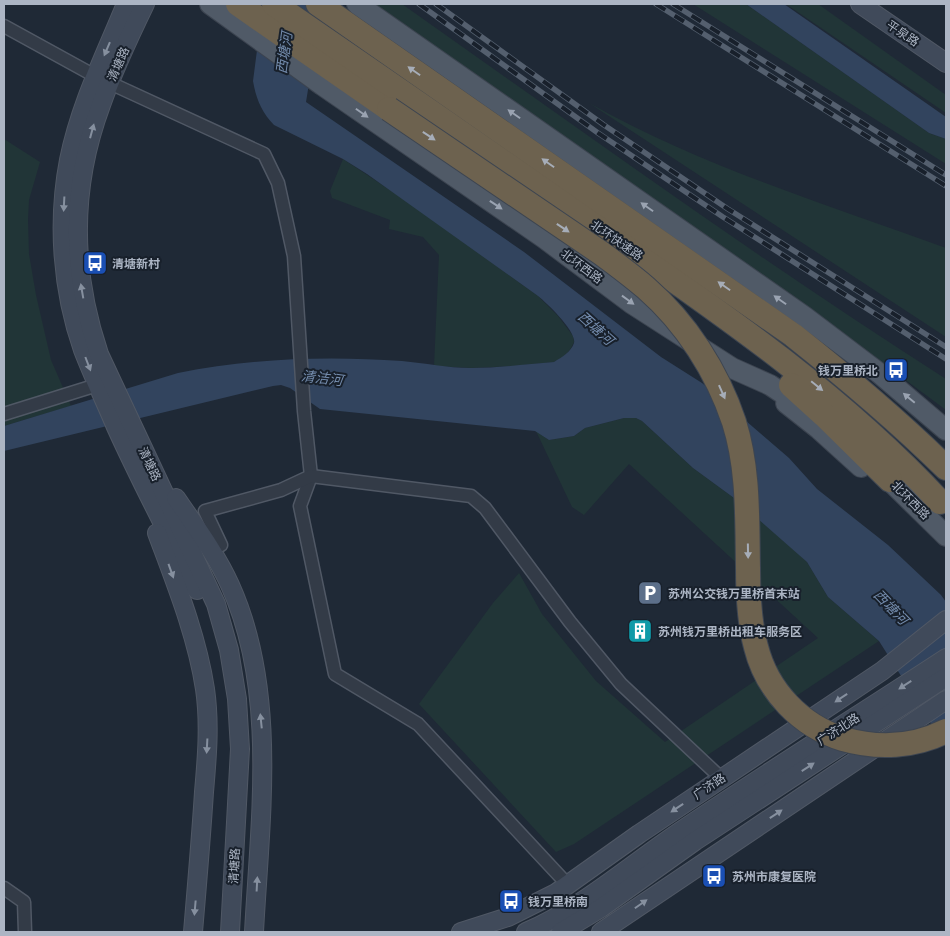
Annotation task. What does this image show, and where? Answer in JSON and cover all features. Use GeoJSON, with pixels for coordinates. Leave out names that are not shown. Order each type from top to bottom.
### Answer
{"type":"FeatureCollection","features":[{"type":"Feature","properties":{"kind":"highway"},"geometry":{"type":"LineString","coordinates":[[238,4],[601,253],[629,274],[664,306],[697,346],[723,393],[737,433],[746,493],[749,598],[754,643],[768,678],[786,703],[818,728],[837,737],[859,743],[883,746],[903,745],[925,740],[946,731]]}},
{"type":"Feature","properties":{"kind":"highway","name":"北环快速路"},"geometry":{"type":"LineString","coordinates":[[274,4],[332,69],[594,225],[778,356],[821,390],[903,463],[940,502]]}},
{"type":"Feature","properties":{"kind":"highway","name":"北环快速路"},"geometry":{"type":"LineString","coordinates":[[318,4],[359,15],[793,335],[881,407],[946,468]]}},
{"type":"Feature","properties":{"kind":"highway"},"geometry":{"type":"LineString","coordinates":[[594,225],[676,296],[771,367],[824,415],[890,480]]}},
{"type":"Feature","properties":{"kind":"main road","name":"清塘路"},"geometry":{"type":"LineString","coordinates":[[102,80],[126,4]]}},
{"type":"Feature","properties":{"kind":"main road","name":"清塘路"},"geometry":{"type":"LineString","coordinates":[[144,4],[79,122],[69,161],[65,191],[63,230],[65,264],[72,310],[83,350],[123,424],[211,605],[233,669],[240,729],[230,932]]}},
{"type":"Feature","properties":{"kind":"main road","name":"北环西路"},"geometry":{"type":"LineString","coordinates":[[210,4],[332,69],[544,238],[630,303],[732,368],[789,396],[890,480],[946,536]]}},
{"type":"Feature","properties":{"kind":"main road","name":"平泉路"},"geometry":{"type":"LineString","coordinates":[[860,4],[946,63]]}},
{"type":"Feature","properties":{"kind":"main road"},"geometry":{"type":"LineString","coordinates":[[359,15],[805,317],[879,372],[946,430]]}},
{"type":"Feature","properties":{"kind":"main road"},"geometry":{"type":"LineString","coordinates":[[732,368],[794,409],[819,429],[883,488],[946,551]]}},
{"type":"Feature","properties":{"kind":"main road"},"geometry":{"type":"LineString","coordinates":[[139,457],[211,550],[230,584],[239,608],[254,667],[264,760],[254,932]]}},
{"type":"Feature","properties":{"kind":"main road"},"geometry":{"type":"LineString","coordinates":[[139,457],[195,645],[205,691],[208,730],[207,755],[193,932]]}},
{"type":"Feature","properties":{"kind":"main road","name":"清塘路"},"geometry":{"type":"LineString","coordinates":[[211,605],[227,716],[226,786],[218,932]]}},
{"type":"Feature","properties":{"kind":"main road","name":"广济路"},"geometry":{"type":"LineString","coordinates":[[461,932],[497,922],[521,912],[568,885],[633,838],[882,671],[946,620]]}},
{"type":"Feature","properties":{"kind":"main road","name":"广济北路"},"geometry":{"type":"LineString","coordinates":[[733,806],[946,658]]}},
{"type":"Feature","properties":{"kind":"main road","name":"广济北路"},"geometry":{"type":"LineString","coordinates":[[733,806],[946,677]]}},
{"type":"Feature","properties":{"kind":"main road"},"geometry":{"type":"LineString","coordinates":[[601,932],[946,700]]}},
{"type":"Feature","properties":{"kind":"main road"},"geometry":{"type":"LineString","coordinates":[[561,932],[601,908],[733,806]]}},
{"type":"Feature","properties":{"kind":"main road","name":"广济路"},"geometry":{"type":"LineString","coordinates":[[526,932],[592,894],[678,833],[733,806]]}},
{"type":"Feature","properties":{"kind":"street"},"geometry":{"type":"LineString","coordinates":[[4,26],[102,80],[264,154],[278,183],[294,256],[304,411],[311,476],[300,506],[335,674],[418,724],[568,885]]}},
{"type":"Feature","properties":{"kind":"street"},"geometry":{"type":"LineString","coordinates":[[4,414],[104,389]]}},
{"type":"Feature","properties":{"kind":"street"},"geometry":{"type":"LineString","coordinates":[[211,550],[221,545],[205,511],[281,490],[311,476],[471,496],[485,508],[570,622],[621,684],[722,778]]}},
{"type":"Feature","properties":{"kind":"street"},"geometry":{"type":"LineString","coordinates":[[4,888],[24,902],[25,932]]}},
{"type":"Feature","properties":{"kind":"green space"},"geometry":{"type":"Polygon","coordinates":[[[371,4],[402,4],[740,242],[946,379],[946,410],[880,361],[371,4]]]}},
{"type":"Feature","properties":{"kind":"green space"},"geometry":{"type":"Polygon","coordinates":[[[693,4],[746,4],[929,133],[946,139],[946,164],[693,4]]]}},
{"type":"Feature","properties":{"kind":"green space"},"geometry":{"type":"Polygon","coordinates":[[[786,4],[818,4],[946,95],[946,113],[786,4]]]}},
{"type":"Feature","properties":{"kind":"green space"},"geometry":{"type":"Polygon","coordinates":[[[589,103],[632,126],[719,165],[946,248],[946,337],[589,103]]]}},
{"type":"Feature","properties":{"kind":"green space"},"geometry":{"type":"Polygon","coordinates":[[[4,139],[40,162],[29,200],[29,254],[51,360],[71,406],[4,426],[4,139]]]}},
{"type":"Feature","properties":{"kind":"green space"},"geometry":{"type":"Polygon","coordinates":[[[343,159],[399,196],[538,296],[558,316],[573,336],[574,342],[570,350],[554,362],[472,368],[434,366],[439,255],[423,237],[389,229],[390,220],[332,198],[330,191],[343,159]]]}},
{"type":"Feature","properties":{"kind":"green space"},"geometry":{"type":"Polygon","coordinates":[[[624,418],[636,418],[642,421],[693,468],[734,498],[800,555],[807,562],[828,597],[879,641],[574,844],[556,852],[419,704],[493,603],[519,573],[542,614],[596,681],[665,742],[818,638],[629,464],[584,515],[572,507],[536,431],[549,440],[574,436],[585,428],[624,418]]]}},
{"type":"Feature","properties":{"kind":"water"},"geometry":{"type":"Polygon","coordinates":[[[263,4],[322,4],[306,102],[524,252],[661,357],[702,383],[789,458],[817,489],[888,545],[941,595],[946,602],[946,744],[939,736],[879,641],[828,597],[807,562],[734,498],[693,468],[642,421],[636,418],[624,418],[585,428],[574,436],[549,440],[535,431],[320,409],[290,388],[281,385],[4,451],[4,426],[178,373],[262,361],[318,359],[374,359],[462,368],[492,367],[554,362],[566,354],[573,346],[574,338],[571,332],[554,311],[538,296],[367,174],[343,159],[274,125],[260,105],[253,81],[263,4]]]}},
{"type":"Feature","properties":{"kind":"water"},"geometry":{"type":"Polygon","coordinates":[[[746,4],[784,4],[946,117],[946,139],[929,133],[746,4]]]}},
{"type":"Feature","properties":{"kind":"railway"},"geometry":{"type":"LineString","coordinates":[[419,4],[598,133],[723,217],[946,359]]}},
{"type":"Feature","properties":{"kind":"railway"},"geometry":{"type":"LineString","coordinates":[[436,4],[604,125],[728,209],[946,347]]}},
{"type":"Feature","properties":{"kind":"railway"},"geometry":{"type":"LineString","coordinates":[[656,4],[946,186]]}},
{"type":"Feature","properties":{"kind":"railway"},"geometry":{"type":"LineString","coordinates":[[673,4],[946,175]]}},
{"type":"Feature","properties":{"kind":"place","name":"清塘新村"},"geometry":{"type":"Point","coordinates":[95,263]}},
{"type":"Feature","properties":{"kind":"place","name":"钱万里桥北"},"geometry":{"type":"Point","coordinates":[896,370]}},
{"type":"Feature","properties":{"kind":"place","name":"苏州公交钱万里桥首末站"},"geometry":{"type":"Point","coordinates":[650,593]}},
{"type":"Feature","properties":{"kind":"place","name":"苏州钱万里桥出租车服务区"},"geometry":{"type":"Point","coordinates":[640,631]}},
{"type":"Feature","properties":{"kind":"place","name":"苏州市康复医院"},"geometry":{"type":"Point","coordinates":[714,876]}},
{"type":"Feature","properties":{"kind":"place","name":"钱万里桥南"},"geometry":{"type":"Point","coordinates":[511,901]}},
{"type":"Feature","properties":{"kind":"water label","name":"西塘河"},"geometry":{"type":"Point","coordinates":[284,53]}},
{"type":"Feature","properties":{"kind":"water label","name":"西塘河"},"geometry":{"type":"Point","coordinates":[596,328]}},
{"type":"Feature","properties":{"kind":"water label","name":"清洁河"},"geometry":{"type":"Point","coordinates":[322,378]}},
{"type":"Feature","properties":{"kind":"water label","name":"西塘河"},"geometry":{"type":"Point","coordinates":[891,607]}}]}
